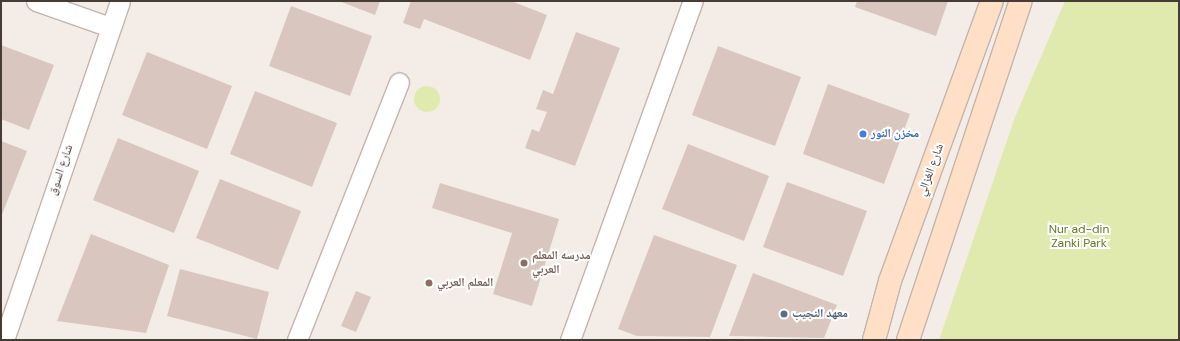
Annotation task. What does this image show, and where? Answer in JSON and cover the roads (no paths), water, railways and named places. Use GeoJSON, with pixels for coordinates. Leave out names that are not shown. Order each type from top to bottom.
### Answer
{"type":"FeatureCollection","features":[{"type":"Feature","properties":{"kind":"main road","name":"شارع الغزالي"},"geometry":{"type":"LineString","coordinates":[[874,340],[890,281],[992,1]]}},
{"type":"Feature","properties":{"kind":"main road"},"geometry":{"type":"LineString","coordinates":[[908,340],[1021,1]]}},
{"type":"Feature","properties":{"kind":"street"},"geometry":{"type":"LineString","coordinates":[[36,1],[110,27]]}},
{"type":"Feature","properties":{"kind":"street","name":"شارع السوق"},"geometry":{"type":"LineString","coordinates":[[4,340],[120,1]]}},
{"type":"Feature","properties":{"kind":"street"},"geometry":{"type":"LineString","coordinates":[[570,340],[693,1]]}},
{"type":"Feature","properties":{"kind":"street"},"geometry":{"type":"LineString","coordinates":[[297,340],[399,82]]}},
{"type":"Feature","properties":{"kind":"place","name":"مخزن النور"},"geometry":{"type":"Point","coordinates":[863,134]}},
{"type":"Feature","properties":{"kind":"place","name":"مدرسه المعلم العربي"},"geometry":{"type":"Point","coordinates":[524,263]}},
{"type":"Feature","properties":{"kind":"place","name":"المعلم العربي"},"geometry":{"type":"Point","coordinates":[429,283]}},
{"type":"Feature","properties":{"kind":"place","name":"معهد النجيب"},"geometry":{"type":"Point","coordinates":[784,314]}},
{"type":"Feature","properties":{"kind":"park label","name":"Nur ad-din Zanki Park"},"geometry":{"type":"Point","coordinates":[1079,237]}}]}
